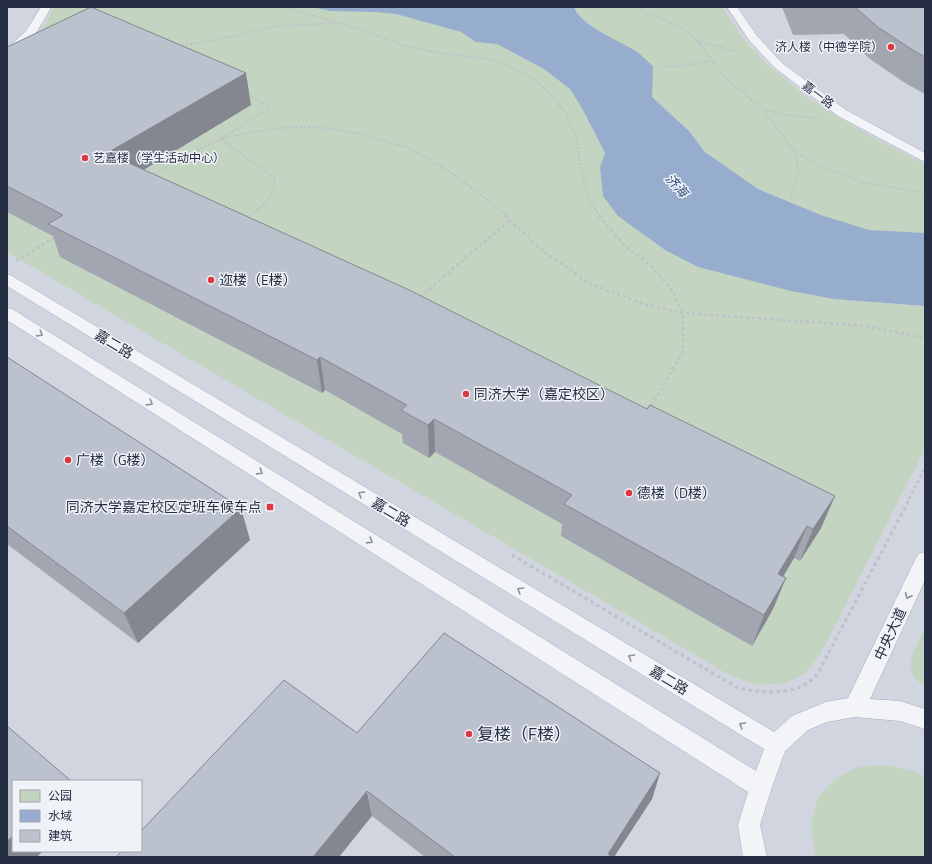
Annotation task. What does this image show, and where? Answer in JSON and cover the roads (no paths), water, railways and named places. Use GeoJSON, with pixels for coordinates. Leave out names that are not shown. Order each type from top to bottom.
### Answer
{"type":"FeatureCollection","features":[{"type":"Feature","properties":{"kind":"lane"},"geometry":{"type":"LineString","coordinates":[[7,55],[17,48],[36,27],[46,7]]}},
{"type":"Feature","properties":{"kind":"lane","name":"嘉一路"},"geometry":{"type":"LineString","coordinates":[[732,7],[753,38],[778,65],[842,113],[925,158]]}},
{"type":"Feature","properties":{"kind":"lane","name":"嘉二路"},"geometry":{"type":"LineString","coordinates":[[7,279],[776,745]]}},
{"type":"Feature","properties":{"kind":"lane"},"geometry":{"type":"LineString","coordinates":[[7,313],[761,786]]}},
{"type":"Feature","properties":{"kind":"lane","name":"中央大道"},"geometry":{"type":"LineString","coordinates":[[855,707],[925,560]]}},
{"type":"Feature","properties":{"kind":"lane"},"geometry":{"type":"LineString","coordinates":[[755,857],[749,826],[761,786],[776,745],[800,723],[826,712],[855,707],[900,711],[925,720]]}},
{"type":"Feature","properties":{"kind":"water","name":"济海"},"geometry":{"type":"Polygon","coordinates":[[[312,7],[574,7],[584,21],[637,52],[653,66],[652,97],[689,131],[705,152],[758,189],[821,215],[869,230],[925,233],[925,306],[834,299],[791,291],[698,267],[665,250],[618,216],[603,196],[600,167],[605,153],[583,110],[570,89],[544,69],[497,44],[476,42],[461,32],[396,14],[330,11],[312,7]]]}},
{"type":"Feature","properties":{"kind":"place","name":"济人楼（中德学院）"},"geometry":{"type":"Point","coordinates":[891,47]}},
{"type":"Feature","properties":{"kind":"place","name":"艺嘉楼（学生活动中心）"},"geometry":{"type":"Point","coordinates":[85,158]}},
{"type":"Feature","properties":{"kind":"place","name":"迩楼（E楼）"},"geometry":{"type":"Point","coordinates":[211,280]}},
{"type":"Feature","properties":{"kind":"place","name":"同济大学（嘉定校区）"},"geometry":{"type":"Point","coordinates":[466,394]}},
{"type":"Feature","properties":{"kind":"place","name":"广楼（G楼）"},"geometry":{"type":"Point","coordinates":[68,460]}},
{"type":"Feature","properties":{"kind":"place","name":"德楼（D楼）"},"geometry":{"type":"Point","coordinates":[629,493]}},
{"type":"Feature","properties":{"kind":"place","name":"同济大学嘉定校区定班车候车点"},"geometry":{"type":"Point","coordinates":[270,507]}},
{"type":"Feature","properties":{"kind":"place","name":"复楼（F楼）"},"geometry":{"type":"Point","coordinates":[469,734]}}]}
